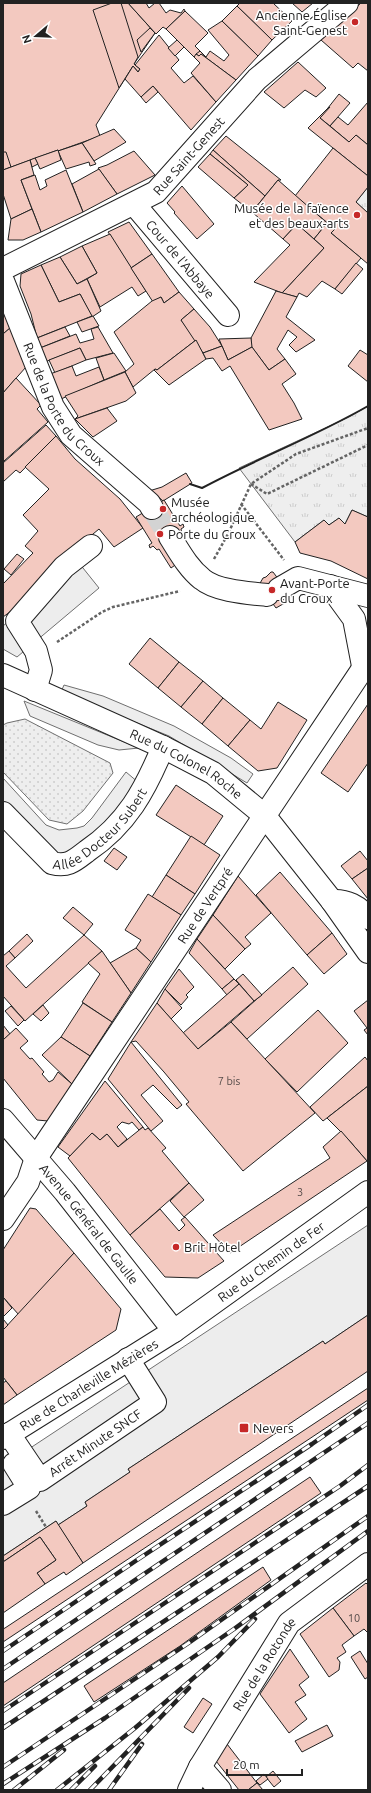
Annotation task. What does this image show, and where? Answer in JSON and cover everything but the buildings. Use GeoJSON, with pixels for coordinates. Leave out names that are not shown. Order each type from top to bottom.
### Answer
{"type":"FeatureCollection","features":[{"type":"Feature","properties":{"kind":"street","name":"Rue Saint-Genest"},"geometry":{"type":"LineString","coordinates":[[3,269],[156,192],[257,79],[347,3]]}},
{"type":"Feature","properties":{"kind":"street","name":"Cour de l'Abbaye"},"geometry":{"type":"LineString","coordinates":[[134,204],[228,315]]}},
{"type":"Feature","properties":{"kind":"street","name":"Rue de la Porte du Croux"},"geometry":{"type":"LineString","coordinates":[[3,281],[54,407],[71,435],[149,502],[152,508]]}},
{"type":"Feature","properties":{"kind":"street"},"geometry":{"type":"LineString","coordinates":[[170,537],[190,568],[202,580],[229,590],[273,592],[298,578],[368,596]]}},
{"type":"Feature","properties":{"kind":"street"},"geometry":{"type":"LineString","coordinates":[[35,690],[41,670],[36,651],[17,621],[64,568],[90,546]]}},
{"type":"Feature","properties":{"kind":"street","name":"Rue de Vertpré"},"geometry":{"type":"LineString","coordinates":[[3,1219],[28,1182],[36,1158],[365,664],[354,619],[330,586]]}},
{"type":"Feature","properties":{"kind":"street","name":"Rue du Colonel Roche"},"geometry":{"type":"LineString","coordinates":[[3,675],[163,747],[213,773],[264,815],[332,901],[368,952]]}},
{"type":"Feature","properties":{"kind":"street","name":"Allée Docteur Subert"},"geometry":{"type":"LineString","coordinates":[[3,813],[52,863],[61,865],[68,864],[97,845],[126,817],[146,785],[163,747]]}},
{"type":"Feature","properties":{"kind":"street"},"geometry":{"type":"LineString","coordinates":[[332,901],[346,902],[356,907],[368,918]]}},
{"type":"Feature","properties":{"kind":"street","name":"Avenue Général de Gaulle"},"geometry":{"type":"LineString","coordinates":[[3,1120],[36,1158],[174,1331]]}},
{"type":"Feature","properties":{"kind":"street","name":"Rue du Chemin de Fer"},"geometry":{"type":"LineString","coordinates":[[174,1331],[368,1192]]}},
{"type":"Feature","properties":{"kind":"street","name":"Rue de Charleville Mézières"},"geometry":{"type":"LineString","coordinates":[[5,1440],[128,1359],[174,1331]]}},
{"type":"Feature","properties":{"kind":"street","name":"Arrêt Minute SNCF"},"geometry":{"type":"LineString","coordinates":[[5,1440],[40,1480],[155,1402],[128,1359]]}},
{"type":"Feature","properties":{"kind":"street"},"geometry":{"type":"LineString","coordinates":[[3,1504],[29,1488],[5,1440]]}},
{"type":"Feature","properties":{"kind":"street","name":"Rue de la Rotonde"},"geometry":{"type":"LineString","coordinates":[[189,1790],[200,1767],[289,1623],[368,1564]]}},
{"type":"Feature","properties":{"kind":"street"},"geometry":{"type":"LineString","coordinates":[[200,1767],[220,1790]]}},
{"type":"Feature","properties":{"kind":"path"},"geometry":{"type":"LineString","coordinates":[[36,651],[58,642],[102,612],[113,607],[188,588],[202,580],[228,534],[251,484],[296,454],[368,428]]}},
{"type":"Feature","properties":{"kind":"path"},"geometry":{"type":"LineString","coordinates":[[251,484],[267,494],[368,445]]}},
{"type":"Feature","properties":{"kind":"path"},"geometry":{"type":"LineString","coordinates":[[241,504],[298,578]]}},
{"type":"Feature","properties":{"kind":"green space"},"geometry":{"type":"Polygon","coordinates":[[[368,187],[368,213],[356,202],[368,187]]]}},
{"type":"Feature","properties":{"kind":"green space"},"geometry":{"type":"Polygon","coordinates":[[[368,406],[368,517],[352,510],[345,524],[339,518],[329,525],[324,520],[295,542],[239,468],[349,417],[368,406]]]}},
{"type":"Feature","properties":{"kind":"green space"},"geometry":{"type":"Polygon","coordinates":[[[25,719],[110,763],[113,773],[83,811],[67,824],[49,820],[3,772],[3,725],[25,719]]]}},
{"type":"Feature","properties":{"kind":"shaded area"},"geometry":{"type":"Polygon","coordinates":[[[79,563],[99,588],[17,657],[3,649],[3,626],[79,563]]]}},
{"type":"Feature","properties":{"kind":"shaded area"},"geometry":{"type":"Polygon","coordinates":[[[64,685],[103,696],[174,726],[231,758],[253,774],[247,783],[169,736],[61,692],[64,685]]]}},
{"type":"Feature","properties":{"kind":"shaded area"},"geometry":{"type":"Polygon","coordinates":[[[24,701],[139,748],[119,750],[98,745],[30,716],[24,701]]]}},
{"type":"Feature","properties":{"kind":"shaded area"},"geometry":{"type":"Polygon","coordinates":[[[126,772],[139,783],[108,824],[68,853],[58,854],[3,803],[3,778],[46,825],[59,830],[77,828],[84,826],[92,818],[126,772]]]}},
{"type":"Feature","properties":{"kind":"shaded area"},"geometry":{"type":"Polygon","coordinates":[[[368,1225],[368,1315],[325,1344],[323,1341],[128,1469],[130,1472],[85,1502],[87,1506],[58,1525],[56,1521],[3,1556],[3,1466],[368,1225]]]}},
{"type":"Feature","properties":{"kind":"tunnel"},"geometry":{"type":"LineString","coordinates":[[152,508],[170,537]]}},
{"type":"Feature","properties":{"kind":"railway"},"geometry":{"type":"LineString","coordinates":[[3,1651],[368,1405]]}},
{"type":"Feature","properties":{"kind":"railway"},"geometry":{"type":"LineString","coordinates":[[3,1669],[368,1423]]}},
{"type":"Feature","properties":{"kind":"railway"},"geometry":{"type":"LineString","coordinates":[[3,1711],[340,1486],[368,1465]]}},
{"type":"Feature","properties":{"kind":"railway"},"geometry":{"type":"LineString","coordinates":[[3,1728],[368,1486]]}},
{"type":"Feature","properties":{"kind":"railway"},"geometry":{"type":"LineString","coordinates":[[3,1767],[190,1642],[368,1516]]}},
{"type":"Feature","properties":{"kind":"railway"},"geometry":{"type":"LineString","coordinates":[[3,1784],[105,1718],[234,1629],[368,1531]]}},
{"type":"Feature","properties":{"kind":"railway"},"geometry":{"type":"LineString","coordinates":[[57,1790],[135,1728],[218,1657],[255,1619]]}},
{"type":"Feature","properties":{"kind":"railway"},"geometry":{"type":"LineString","coordinates":[[90,1790],[189,1688]]}},
{"type":"Feature","properties":{"kind":"railway"},"geometry":{"type":"LineString","coordinates":[[109,1790],[142,1744]]}},
{"type":"Feature","properties":{"kind":"railway"},"geometry":{"type":"LineString","coordinates":[[14,1790],[64,1750]]}},
{"type":"Feature","properties":{"kind":"railway"},"geometry":{"type":"LineString","coordinates":[[71,1790],[95,1766]]}},
{"type":"Feature","properties":{"kind":"wall"},"geometry":{"type":"LineString","coordinates":[[190,484],[202,488],[327,428],[368,406]]}},
{"type":"Feature","properties":{"kind":"place","name":"Ancienne Église Saint-Genest"},"geometry":{"type":"Point","coordinates":[355,22]}},
{"type":"Feature","properties":{"kind":"place","name":"Musée de la faïence et des beaux-arts"},"geometry":{"type":"Point","coordinates":[357,215]}},
{"type":"Feature","properties":{"kind":"place","name":"Musée archéologique"},"geometry":{"type":"Point","coordinates":[163,509]}},
{"type":"Feature","properties":{"kind":"place","name":"Porte du Croux"},"geometry":{"type":"Point","coordinates":[160,534]}},
{"type":"Feature","properties":{"kind":"place","name":"Avant-Porte du Croux"},"geometry":{"type":"Point","coordinates":[272,590]}},
{"type":"Feature","properties":{"kind":"place","name":"Brit Hôtel"},"geometry":{"type":"Point","coordinates":[176,1247]}},
{"type":"Feature","properties":{"kind":"place","name":"Nevers"},"geometry":{"type":"Point","coordinates":[244,1428]}}]}
